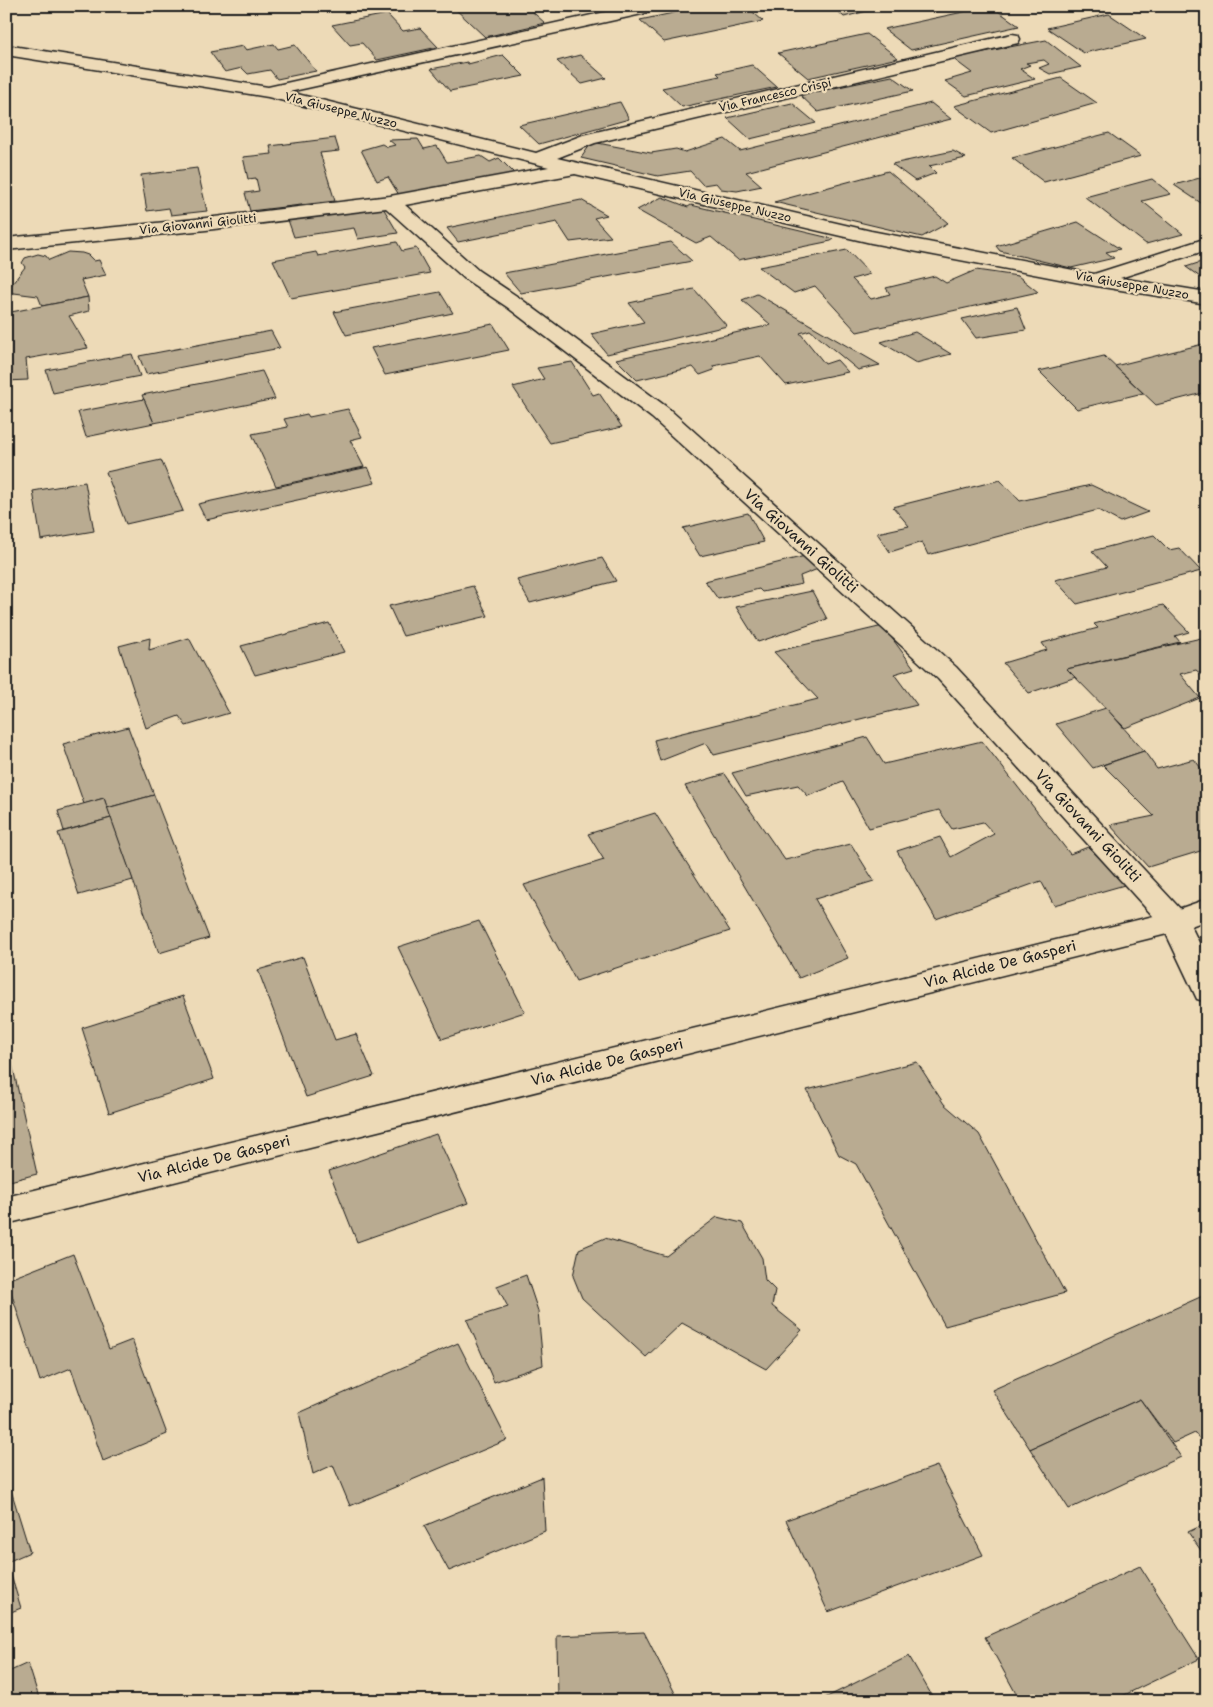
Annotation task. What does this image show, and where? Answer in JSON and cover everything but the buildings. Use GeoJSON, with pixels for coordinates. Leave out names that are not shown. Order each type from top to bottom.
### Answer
{"type":"FeatureCollection","features":[{"type":"Feature","properties":{"kind":"street","name":"Via Giuseppe Nuzzo"},"geometry":{"type":"LineString","coordinates":[[268,92],[642,9]]}},
{"type":"Feature","properties":{"kind":"street","name":"Via Francesco Crispi"},"geometry":{"type":"LineString","coordinates":[[540,158],[589,139],[1012,39]]}},
{"type":"Feature","properties":{"kind":"street","name":"Via Giuseppe Nuzzo"},"geometry":{"type":"LineString","coordinates":[[6,50],[268,92],[575,168],[871,237],[1096,280],[1207,298]]}},
{"type":"Feature","properties":{"kind":"street","name":"Via Giovanni Giolitti"},"geometry":{"type":"LineString","coordinates":[[6,244],[390,202],[575,168]]}},
{"type":"Feature","properties":{"kind":"street","name":"Via Giovanni Giolitti"},"geometry":{"type":"LineString","coordinates":[[390,202],[472,275],[514,303],[660,413],[947,673],[1175,921],[1207,991]]}},
{"type":"Feature","properties":{"kind":"street"},"geometry":{"type":"LineString","coordinates":[[1096,280],[1207,244]]}},
{"type":"Feature","properties":{"kind":"street","name":"Via Alcide De Gasperi"},"geometry":{"type":"LineString","coordinates":[[6,1210],[1175,921],[1207,909]]}}]}
